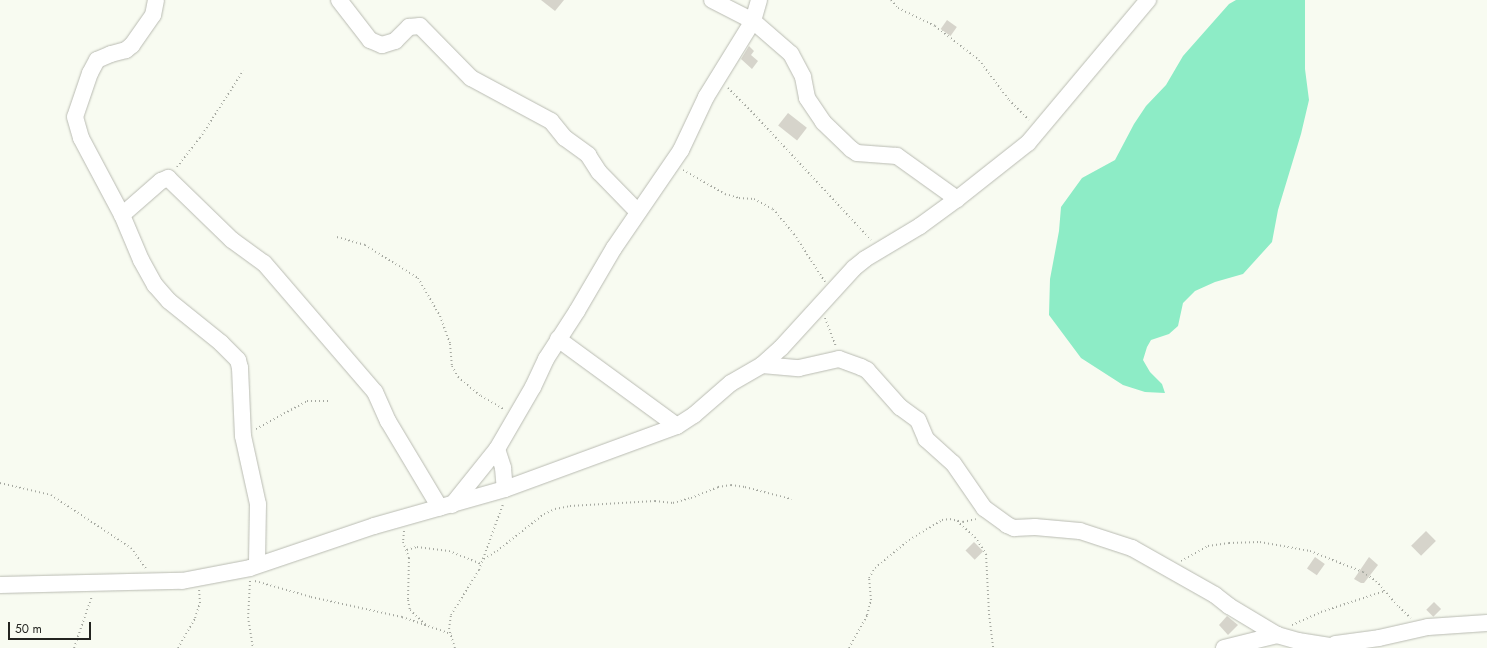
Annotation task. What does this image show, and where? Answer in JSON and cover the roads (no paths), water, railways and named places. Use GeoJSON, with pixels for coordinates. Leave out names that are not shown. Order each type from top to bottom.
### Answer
{"type":"FeatureCollection","features":[{"type":"Feature","properties":{"kind":"street"},"geometry":{"type":"LineString","coordinates":[[156,0],[154,15],[132,45],[126,50],[97,60],[90,73],[75,117],[81,138],[122,215],[141,260],[155,285],[169,301],[221,342],[238,360],[240,368],[242,436],[258,504],[252,571]]}},
{"type":"Feature","properties":{"kind":"street"},"geometry":{"type":"LineString","coordinates":[[339,0],[370,40],[382,46],[395,41],[409,27],[420,26],[471,78],[551,120],[565,138],[588,155],[599,172],[638,212]]}},
{"type":"Feature","properties":{"kind":"street"},"geometry":{"type":"LineString","coordinates":[[712,0],[753,21],[795,60],[803,77],[807,98],[824,122],[845,144],[858,153],[897,156],[957,200]]}},
{"type":"Feature","properties":{"kind":"street"},"geometry":{"type":"LineString","coordinates":[[446,506],[497,449],[558,339],[614,248],[673,162],[689,135],[706,97],[753,21],[759,0]]}},
{"type":"Feature","properties":{"kind":"street"},"geometry":{"type":"LineString","coordinates":[[0,585],[192,579],[252,571],[374,526],[506,489],[677,426],[694,415],[731,383],[762,365],[794,336],[854,268],[879,249],[920,226],[957,200],[1028,143],[1148,0]]}},
{"type":"Feature","properties":{"kind":"street"},"geometry":{"type":"LineString","coordinates":[[122,215],[161,181],[168,178],[232,240],[264,263],[375,392],[388,421],[446,506]]}},
{"type":"Feature","properties":{"kind":"street"},"geometry":{"type":"LineString","coordinates":[[558,339],[677,426]]}},
{"type":"Feature","properties":{"kind":"street"},"geometry":{"type":"LineString","coordinates":[[762,365],[799,368],[831,360],[844,360],[867,370],[900,407],[918,420],[926,439],[953,464],[973,494],[994,516],[1014,528],[1065,529],[1092,535],[1132,548],[1215,595],[1236,610],[1277,635],[1329,647],[1428,627],[1487,623]]}},
{"type":"Feature","properties":{"kind":"street"},"geometry":{"type":"LineString","coordinates":[[497,449],[503,468],[506,489]]}},
{"type":"Feature","properties":{"kind":"street"},"geometry":{"type":"LineString","coordinates":[[1224,648],[1277,635]]}}]}
